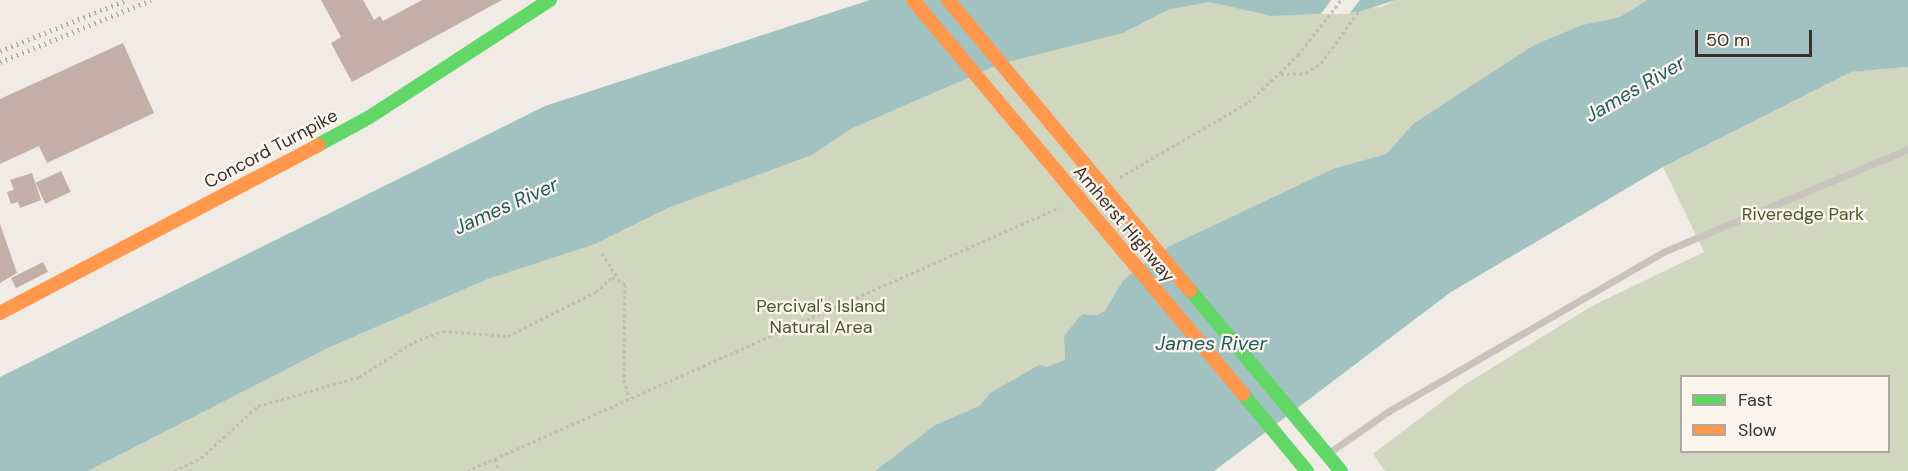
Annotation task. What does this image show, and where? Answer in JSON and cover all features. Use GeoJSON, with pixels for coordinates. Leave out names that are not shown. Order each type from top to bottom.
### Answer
{"type":"FeatureCollection","features":[{"type":"Feature","properties":{"kind":"main road","name":"Concord Turnpike"},"geometry":{"type":"LineString","coordinates":[[0,313],[368,118],[550,0]]}},
{"type":"Feature","properties":{"kind":"main road","name":"Amherst Highway"},"geometry":{"type":"LineString","coordinates":[[913,0],[1309,469]]}},
{"type":"Feature","properties":{"kind":"main road","name":"Amherst Highway"},"geometry":{"type":"LineString","coordinates":[[948,0],[1341,471]]}},
{"type":"Feature","properties":{"kind":"lane"},"geometry":{"type":"LineString","coordinates":[[1323,457],[1389,411],[1663,252],[1908,149]]}},
{"type":"Feature","properties":{"kind":"path"},"geometry":{"type":"LineString","coordinates":[[1115,180],[1228,117],[1281,74],[1341,0]]}},
{"type":"Feature","properties":{"kind":"path"},"geometry":{"type":"LineString","coordinates":[[1281,74],[1306,73],[1321,63],[1358,12]]}},
{"type":"Feature","properties":{"kind":"path"},"geometry":{"type":"LineString","coordinates":[[467,471],[990,235],[1062,206]]}},
{"type":"Feature","properties":{"kind":"path"},"geometry":{"type":"LineString","coordinates":[[602,253],[618,281]]}},
{"type":"Feature","properties":{"kind":"path"},"geometry":{"type":"LineString","coordinates":[[174,471],[201,458],[258,406],[359,377],[414,342],[443,331],[508,336],[596,292],[612,277],[625,284],[624,381],[629,398]]}},
{"type":"Feature","properties":{"kind":"path"},"geometry":{"type":"LineString","coordinates":[[495,459],[499,471]]}},
{"type":"Feature","properties":{"kind":"green space","name":"Percival's Island Natural Area"},"geometry":{"type":"Polygon","coordinates":[[[1396,0],[1647,0],[1620,17],[1582,25],[1534,45],[1414,123],[1386,154],[1335,168],[1124,279],[1105,310],[1098,315],[1082,314],[1064,345],[1065,360],[990,393],[979,406],[935,425],[875,471],[88,471],[330,347],[488,279],[593,245],[668,208],[812,155],[851,129],[1000,64],[1123,33],[1168,10],[1209,2],[1271,16],[1381,7],[1396,0]]]}},
{"type":"Feature","properties":{"kind":"green space","name":"Riveredge Park"},"geometry":{"type":"Polygon","coordinates":[[[1908,67],[1908,471],[1385,471],[1373,454],[1464,385],[1592,306],[1704,252],[1663,167],[1851,72],[1908,67]]]}},
{"type":"Feature","properties":{"kind":"water","name":"James River"},"geometry":{"type":"Polygon","coordinates":[[[870,0],[1396,0],[1358,12],[1271,16],[1209,2],[1168,10],[1123,33],[1000,64],[851,129],[812,155],[668,208],[593,245],[488,279],[330,347],[88,471],[0,471],[0,377],[545,106],[870,0]]]}},
{"type":"Feature","properties":{"kind":"water","name":"James River"},"geometry":{"type":"Polygon","coordinates":[[[1647,0],[1908,0],[1908,67],[1851,72],[1663,167],[1451,292],[1214,471],[875,471],[935,425],[979,406],[990,393],[1039,365],[1047,367],[1065,360],[1064,336],[1082,314],[1098,315],[1105,310],[1124,279],[1168,247],[1335,168],[1386,154],[1414,123],[1534,45],[1582,25],[1620,17],[1647,0]]]}},
{"type":"Feature","properties":{"kind":"pier"},"geometry":{"type":"Polygon","coordinates":[[[1331,0],[1360,0],[1349,14],[1321,14],[1331,0]]]}},
{"type":"Feature","properties":{"kind":"building"},"geometry":{"type":"Polygon","coordinates":[[[321,0],[363,0],[374,20],[380,16],[383,21],[422,0],[502,0],[352,82],[331,43],[341,37],[321,0]]]}},
{"type":"Feature","properties":{"kind":"building"},"geometry":{"type":"Polygon","coordinates":[[[123,43],[154,113],[47,163],[39,146],[0,164],[0,99],[123,43]]]}},
{"type":"Feature","properties":{"kind":"building"},"geometry":{"type":"Polygon","coordinates":[[[61,171],[71,192],[45,204],[36,183],[61,171]]]}},
{"type":"Feature","properties":{"kind":"building"},"geometry":{"type":"Polygon","coordinates":[[[32,173],[41,200],[20,208],[18,202],[11,204],[7,192],[14,190],[10,180],[32,173]]]}},
{"type":"Feature","properties":{"kind":"building"},"geometry":{"type":"Polygon","coordinates":[[[0,224],[17,273],[0,283],[0,224]]]}},
{"type":"Feature","properties":{"kind":"building"},"geometry":{"type":"Polygon","coordinates":[[[43,262],[48,272],[16,288],[11,278],[43,262]]]}},
{"type":"Feature","properties":{"kind":"railway"},"geometry":{"type":"LineString","coordinates":[[0,51],[126,0]]}},
{"type":"Feature","properties":{"kind":"railway"},"geometry":{"type":"LineString","coordinates":[[0,62],[151,0]]}},
{"type":"Feature","properties":{"kind":"traffic: fast"},"geometry":{"type":"LineString","coordinates":[[318,145],[368,118],[550,0]]}},
{"type":"Feature","properties":{"kind":"traffic: fast"},"geometry":{"type":"LineString","coordinates":[[1190,290],[1341,471]]}},
{"type":"Feature","properties":{"kind":"traffic: fast"},"geometry":{"type":"LineString","coordinates":[[1243,394],[1307,471]]}},
{"type":"Feature","properties":{"kind":"traffic: slow"},"geometry":{"type":"LineString","coordinates":[[913,0],[1243,394]]}},
{"type":"Feature","properties":{"kind":"traffic: slow"},"geometry":{"type":"LineString","coordinates":[[948,0],[1190,290]]}},
{"type":"Feature","properties":{"kind":"traffic: slow"},"geometry":{"type":"LineString","coordinates":[[0,313],[318,145]]}}]}
